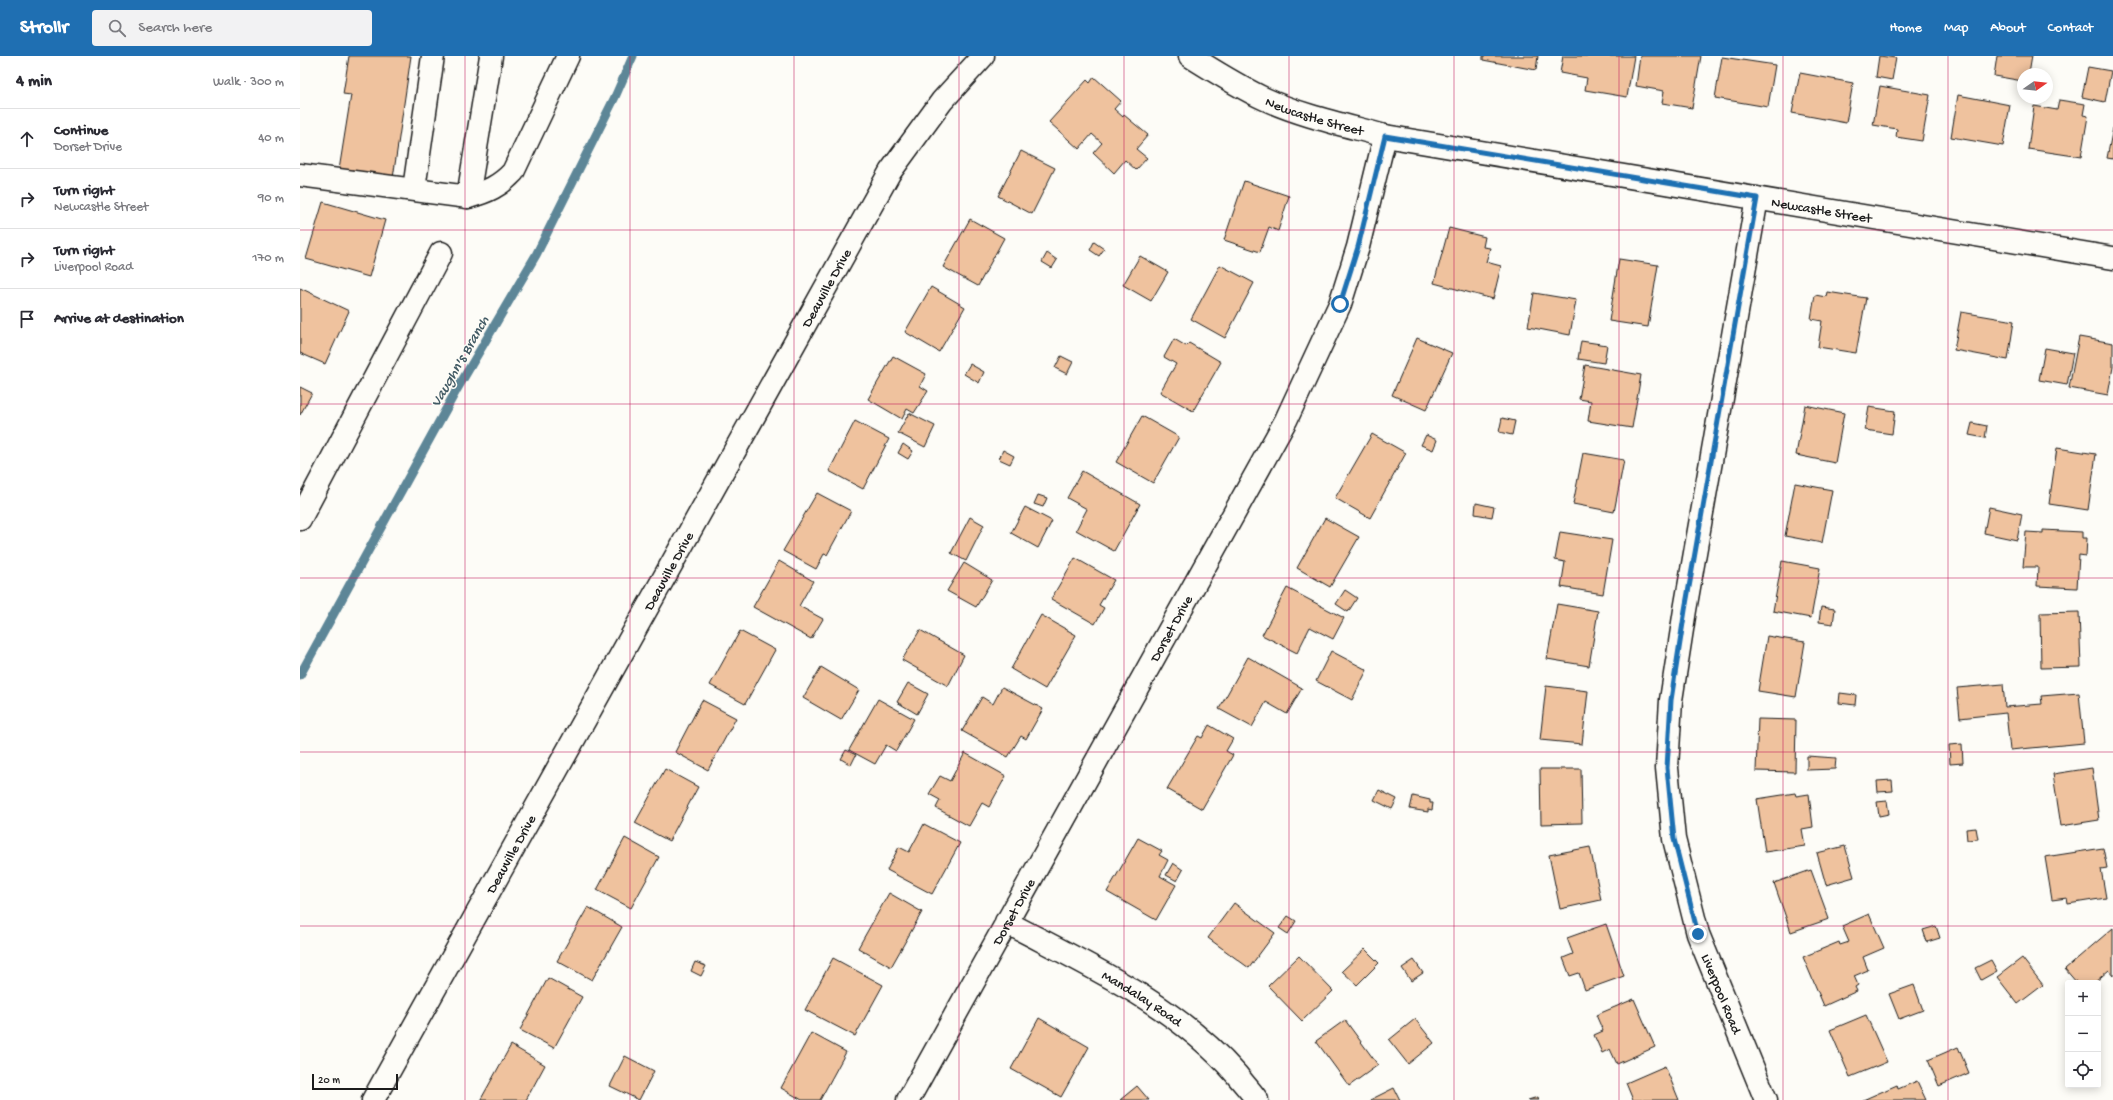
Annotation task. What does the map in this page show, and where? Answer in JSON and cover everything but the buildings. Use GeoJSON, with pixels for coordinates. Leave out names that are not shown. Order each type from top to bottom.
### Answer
{"type":"FeatureCollection","features":[{"type":"Feature","properties":{"kind":"street"},"geometry":{"type":"LineString","coordinates":[[414,189],[434,56]]}},
{"type":"Feature","properties":{"kind":"street"},"geometry":{"type":"LineString","coordinates":[[468,197],[491,56]]}},
{"type":"Feature","properties":{"kind":"street"},"geometry":{"type":"LineString","coordinates":[[300,175],[468,197],[482,193],[501,184],[513,172],[568,56]]}},
{"type":"Feature","properties":{"kind":"street","name":"Deauville Drive"},"geometry":{"type":"LineString","coordinates":[[373,1100],[890,172],[942,101],[983,56]]}},
{"type":"Feature","properties":{"kind":"street","name":"Newcastle Street"},"geometry":{"type":"LineString","coordinates":[[1190,56],[1222,76],[1266,99],[1309,115],[1385,136],[2113,258]]}},
{"type":"Feature","properties":{"kind":"street","name":"Dorset Drive"},"geometry":{"type":"LineString","coordinates":[[908,1100],[1286,420],[1340,304],[1358,247],[1385,136]]}},
{"type":"Feature","properties":{"kind":"street","name":"Liverpool Road"},"geometry":{"type":"LineString","coordinates":[[1757,198],[1685,610],[1671,700],[1667,768],[1674,839],[1698,934],[1766,1100]]}},
{"type":"Feature","properties":{"kind":"street"},"geometry":{"type":"LineString","coordinates":[[300,520],[441,253]]}},
{"type":"Feature","properties":{"kind":"street","name":"Mandalay Road"},"geometry":{"type":"LineString","coordinates":[[1006,922],[1131,988],[1180,1021],[1220,1056],[1257,1100]]}},
{"type":"Feature","properties":{"kind":"waterway","name":"Vaughn's Branch"},"geometry":{"type":"LineString","coordinates":[[300,675],[456,391],[536,255],[615,97],[633,56]]}},
{"type":"Feature","properties":{"kind":"route"},"geometry":{"type":"LineString","coordinates":[[1340,304],[1358,247],[1385,136],[1757,198],[1685,610],[1671,700],[1667,768],[1674,839],[1698,934]]}}]}
